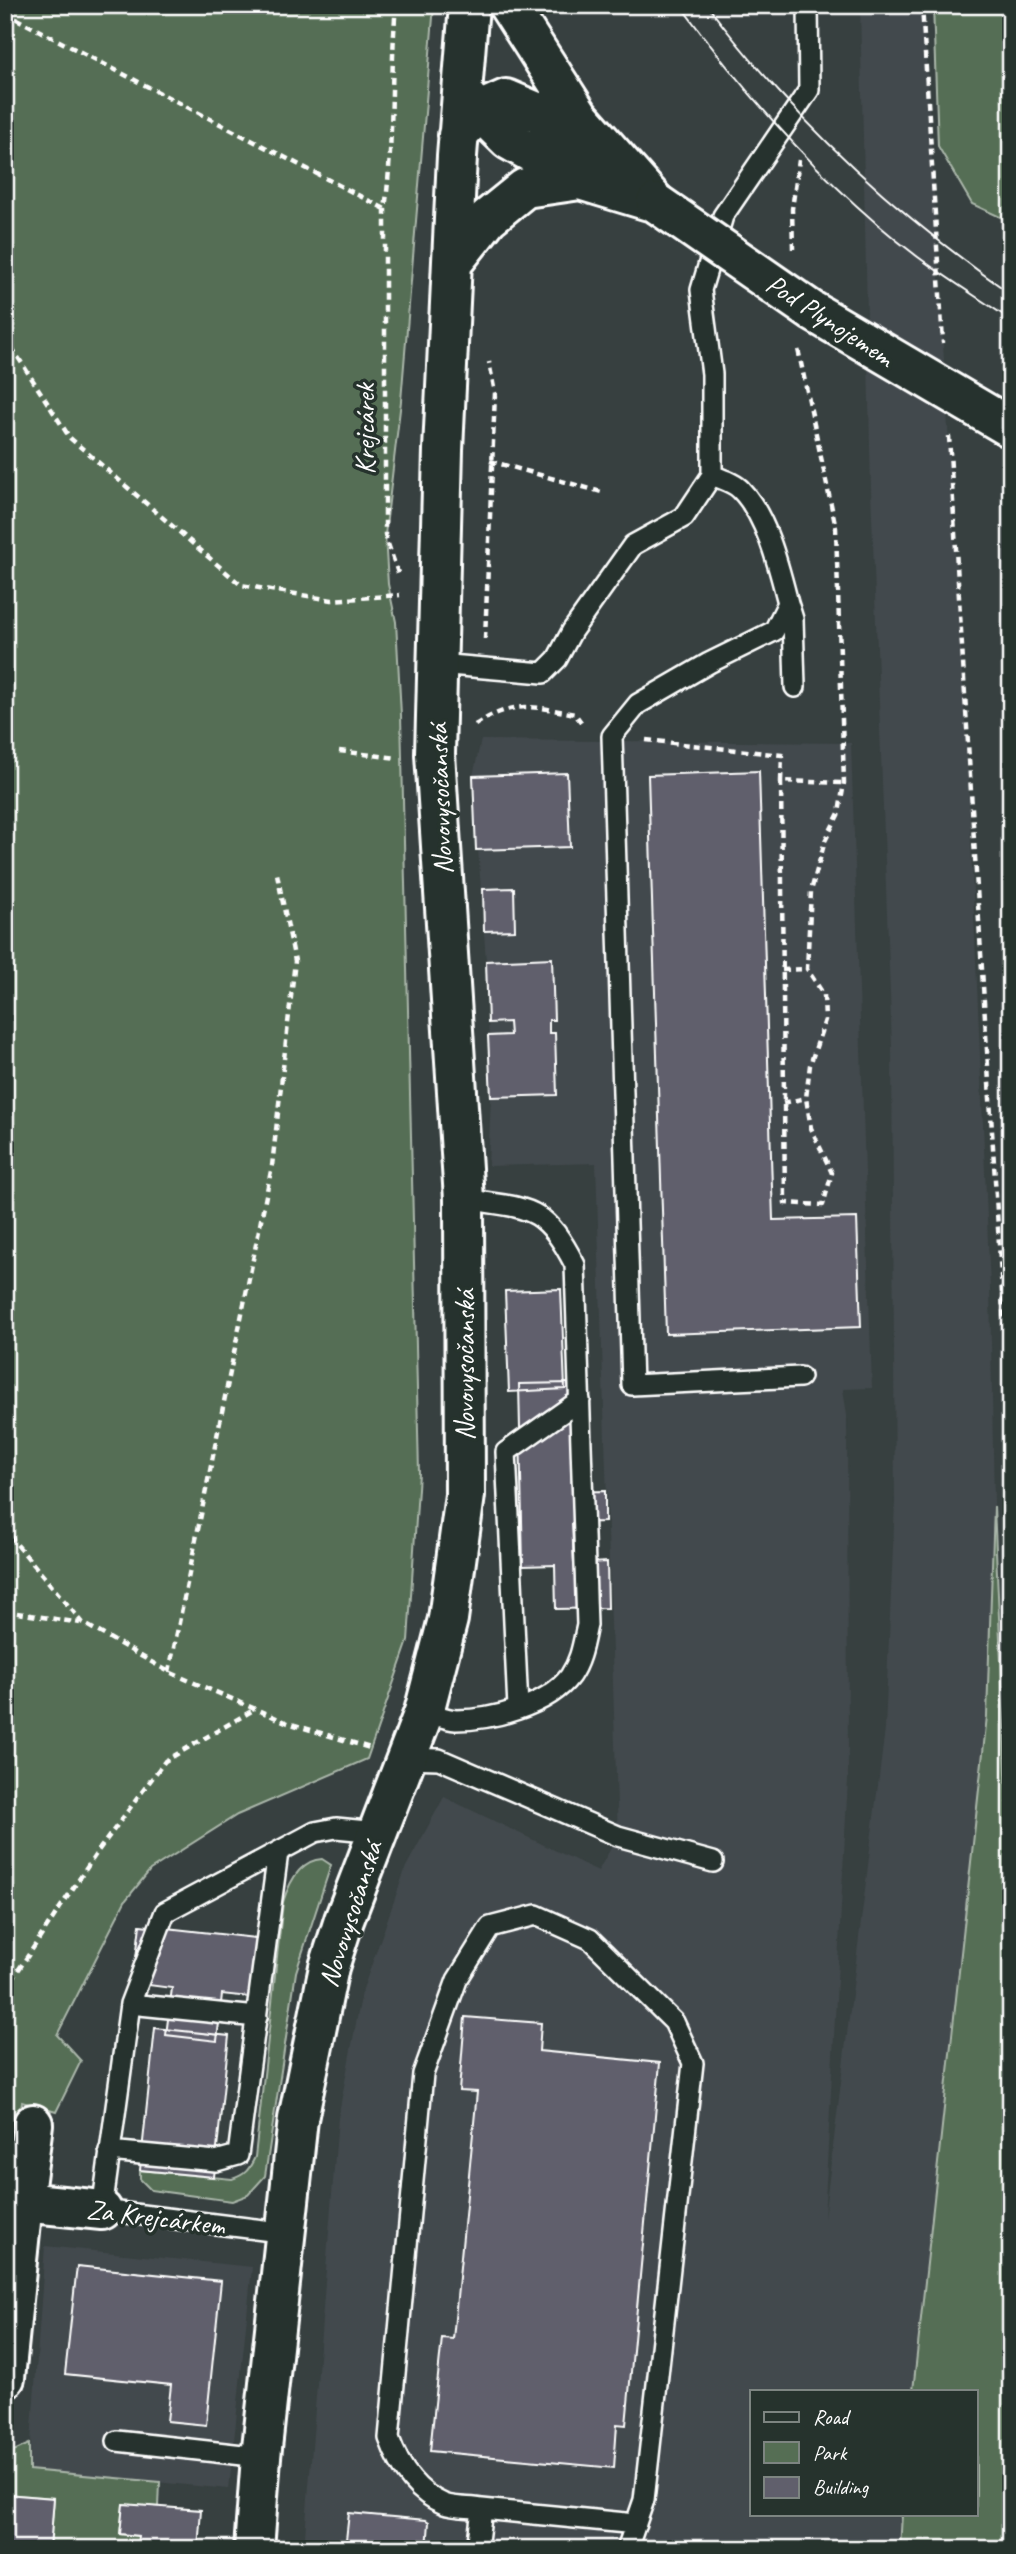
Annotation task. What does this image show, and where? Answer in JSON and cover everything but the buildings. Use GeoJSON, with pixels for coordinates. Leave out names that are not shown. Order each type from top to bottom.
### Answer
{"type":"FeatureCollection","features":[{"type":"Feature","properties":{"kind":"main road","name":"Novovysočanská"},"geometry":{"type":"LineString","coordinates":[[254,2549],[261,2457],[288,2232],[298,2119],[330,1968],[377,1832],[424,1712],[448,1619],[465,1495],[464,1199],[435,754],[443,450],[469,5]]}},
{"type":"Feature","properties":{"kind":"main road"},"geometry":{"type":"LineString","coordinates":[[508,5],[579,116],[656,203]]}},
{"type":"Feature","properties":{"kind":"main road"},"geometry":{"type":"LineString","coordinates":[[464,124],[506,99],[539,113],[656,203]]}},
{"type":"Feature","properties":{"kind":"main road"},"geometry":{"type":"LineString","coordinates":[[464,124],[509,140],[579,180],[656,203]]}},
{"type":"Feature","properties":{"kind":"main road"},"geometry":{"type":"LineString","coordinates":[[454,261],[488,218],[525,188],[579,180]]}},
{"type":"Feature","properties":{"kind":"main road","name":"Pod Plynojemem"},"geometry":{"type":"LineString","coordinates":[[656,203],[812,311],[1011,428]]}},
{"type":"Feature","properties":{"kind":"main road"},"geometry":{"type":"LineString","coordinates":[[5,2378],[33,2123]]}},
{"type":"Feature","properties":{"kind":"main road","name":"Za Krejcárkem"},"geometry":{"type":"LineString","coordinates":[[23,2202],[102,2210]]}},
{"type":"Feature","properties":{"kind":"lane"},"geometry":{"type":"LineString","coordinates":[[438,664],[543,673],[557,659],[572,631],[633,545],[684,517],[712,475],[712,374],[701,290],[723,216],[809,90],[808,5]]}},
{"type":"Feature","properties":{"kind":"lane"},"geometry":{"type":"LineString","coordinates":[[712,475],[741,489],[773,544],[793,620],[795,687]]}},
{"type":"Feature","properties":{"kind":"lane"},"geometry":{"type":"LineString","coordinates":[[788,603],[774,631],[709,663],[638,704],[612,736],[632,1385],[800,1377]]}},
{"type":"Feature","properties":{"kind":"lane"},"geometry":{"type":"LineString","coordinates":[[424,1712],[453,1720],[488,1717],[518,1708],[552,1693],[569,1677],[581,1656],[587,1625],[575,1265],[558,1233],[529,1209],[464,1199]]}},
{"type":"Feature","properties":{"kind":"lane"},"geometry":{"type":"LineString","coordinates":[[518,1708],[506,1452],[580,1400]]}},
{"type":"Feature","properties":{"kind":"lane"},"geometry":{"type":"LineString","coordinates":[[405,1758],[439,1759],[618,1836],[713,1862]]}},
{"type":"Feature","properties":{"kind":"lane"},"geometry":{"type":"LineString","coordinates":[[102,2210],[130,2004],[165,1912],[316,1832],[336,1828],[377,1832]]}},
{"type":"Feature","properties":{"kind":"lane"},"geometry":{"type":"LineString","coordinates":[[109,2151],[216,2161],[238,2155],[278,1852]]}},
{"type":"Feature","properties":{"kind":"lane"},"geometry":{"type":"LineString","coordinates":[[627,2549],[636,2524],[644,2500],[693,2063],[674,2022],[590,1939],[536,1915],[490,1927],[457,1980],[423,2074],[390,2438],[399,2464],[414,2484],[444,2504],[636,2524]]}},
{"type":"Feature","properties":{"kind":"lane"},"geometry":{"type":"LineString","coordinates":[[130,2004],[257,2017]]}},
{"type":"Feature","properties":{"kind":"lane","name":"Za Krejcárkem"},"geometry":{"type":"LineString","coordinates":[[102,2210],[288,2232]]}},
{"type":"Feature","properties":{"kind":"lane"},"geometry":{"type":"LineString","coordinates":[[117,2441],[261,2457]]}},
{"type":"Feature","properties":{"kind":"lane"},"geometry":{"type":"LineString","coordinates":[[477,2549],[482,2509]]}},
{"type":"Feature","properties":{"kind":"path","name":"Krejcárek"},"geometry":{"type":"LineString","coordinates":[[5,337],[70,438],[241,585],[332,600],[405,594],[385,534],[385,209],[392,156],[391,61],[396,5]]}},
{"type":"Feature","properties":{"kind":"path"},"geometry":{"type":"LineString","coordinates":[[922,5],[943,351]]}},
{"type":"Feature","properties":{"kind":"path"},"geometry":{"type":"LineString","coordinates":[[5,13],[385,209]]}},
{"type":"Feature","properties":{"kind":"path"},"geometry":{"type":"LineString","coordinates":[[794,262],[792,209],[799,156]]}},
{"type":"Feature","properties":{"kind":"path"},"geometry":{"type":"LineString","coordinates":[[472,727],[498,710],[529,706],[575,715],[587,731],[612,736],[782,755],[785,1203],[822,1205],[832,1173],[811,1128],[806,1098],[810,1065],[825,1020],[824,995],[807,969],[811,891],[825,841],[839,813],[844,783],[836,528],[798,341]]}},
{"type":"Feature","properties":{"kind":"path"},"geometry":{"type":"LineString","coordinates":[[482,666],[495,393],[488,359]]}},
{"type":"Feature","properties":{"kind":"path"},"geometry":{"type":"LineString","coordinates":[[948,433],[1011,1438]]}},
{"type":"Feature","properties":{"kind":"path"},"geometry":{"type":"LineString","coordinates":[[490,461],[605,493]]}},
{"type":"Feature","properties":{"kind":"path"},"geometry":{"type":"LineString","coordinates":[[339,751],[410,759]]}},
{"type":"Feature","properties":{"kind":"path"},"geometry":{"type":"LineString","coordinates":[[781,781],[844,783]]}},
{"type":"Feature","properties":{"kind":"path"},"geometry":{"type":"LineString","coordinates":[[169,1672],[272,1166],[295,961],[277,874]]}},
{"type":"Feature","properties":{"kind":"path"},"geometry":{"type":"LineString","coordinates":[[782,971],[807,969]]}},
{"type":"Feature","properties":{"kind":"path"},"geometry":{"type":"LineString","coordinates":[[783,1103],[806,1098]]}},
{"type":"Feature","properties":{"kind":"path"},"geometry":{"type":"LineString","coordinates":[[5,1524],[29,1559],[83,1623],[169,1672],[288,1723],[405,1758]]}},
{"type":"Feature","properties":{"kind":"path"},"geometry":{"type":"LineString","coordinates":[[5,1611],[83,1623]]}},
{"type":"Feature","properties":{"kind":"path"},"geometry":{"type":"LineString","coordinates":[[5,1990],[98,1851],[165,1761],[256,1709]]}},
{"type":"Feature","properties":{"kind":"shaded area"},"geometry":{"type":"Polygon","coordinates":[[[860,5],[923,5],[967,752],[990,1289],[994,1506],[987,1716],[913,2390],[750,2390],[750,2516],[902,2516],[900,2549],[304,2549],[338,2118],[362,1992],[406,1867],[444,1797],[598,1871],[618,1836],[596,1163],[488,1166],[491,1097],[486,961],[473,776],[481,740],[851,743],[872,1388],[843,1389],[847,1415],[848,1779],[824,2219],[885,1729],[895,1503],[892,1046],[871,489],[860,5]]]}},
{"type":"Feature","properties":{"kind":"shaded area"},"geometry":{"type":"Polygon","coordinates":[[[45,2246],[252,2267],[229,2489],[29,2470],[45,2246]]]}},
{"type":"Feature","properties":{"kind":"green space"},"geometry":{"type":"Polygon","coordinates":[[[5,5],[434,5],[401,401],[385,535],[388,584],[396,622],[401,715],[419,1473],[408,1641],[367,1759],[237,1815],[150,1870],[125,1901],[57,2035],[81,2061],[56,2112],[22,2102],[13,2149],[7,2149],[5,2165],[5,5]]]}},
{"type":"Feature","properties":{"kind":"green space"},"geometry":{"type":"Polygon","coordinates":[[[933,5],[1011,5],[1011,222],[972,204],[938,146],[933,5]]]}},
{"type":"Feature","properties":{"kind":"green space"},"geometry":{"type":"Polygon","coordinates":[[[994,1506],[1011,1884],[1011,2549],[900,2549],[902,2516],[978,2516],[978,2390],[913,2390],[987,1716],[994,1506]]]}},
{"type":"Feature","properties":{"kind":"green space"},"geometry":{"type":"Polygon","coordinates":[[[322,1859],[331,1865],[296,1972],[265,2176],[248,2195],[232,2201],[151,2190],[140,2179],[140,2170],[232,2179],[243,2174],[253,2162],[283,1902],[296,1874],[307,1863],[322,1859]]]}},
{"type":"Feature","properties":{"kind":"green space"},"geometry":{"type":"Polygon","coordinates":[[[29,2444],[29,2470],[160,2482],[159,2507],[123,2504],[120,2534],[138,2536],[137,2549],[50,2549],[54,2498],[5,2494],[5,2455],[29,2444]]]}},
{"type":"Feature","properties":{"kind":"tram line"},"geometry":{"type":"LineString","coordinates":[[680,5],[733,74],[820,171],[884,230],[918,257],[1011,320]]}},
{"type":"Feature","properties":{"kind":"tram line"},"geometry":{"type":"LineString","coordinates":[[707,5],[774,87],[847,162],[926,231],[1011,294]]}}]}
